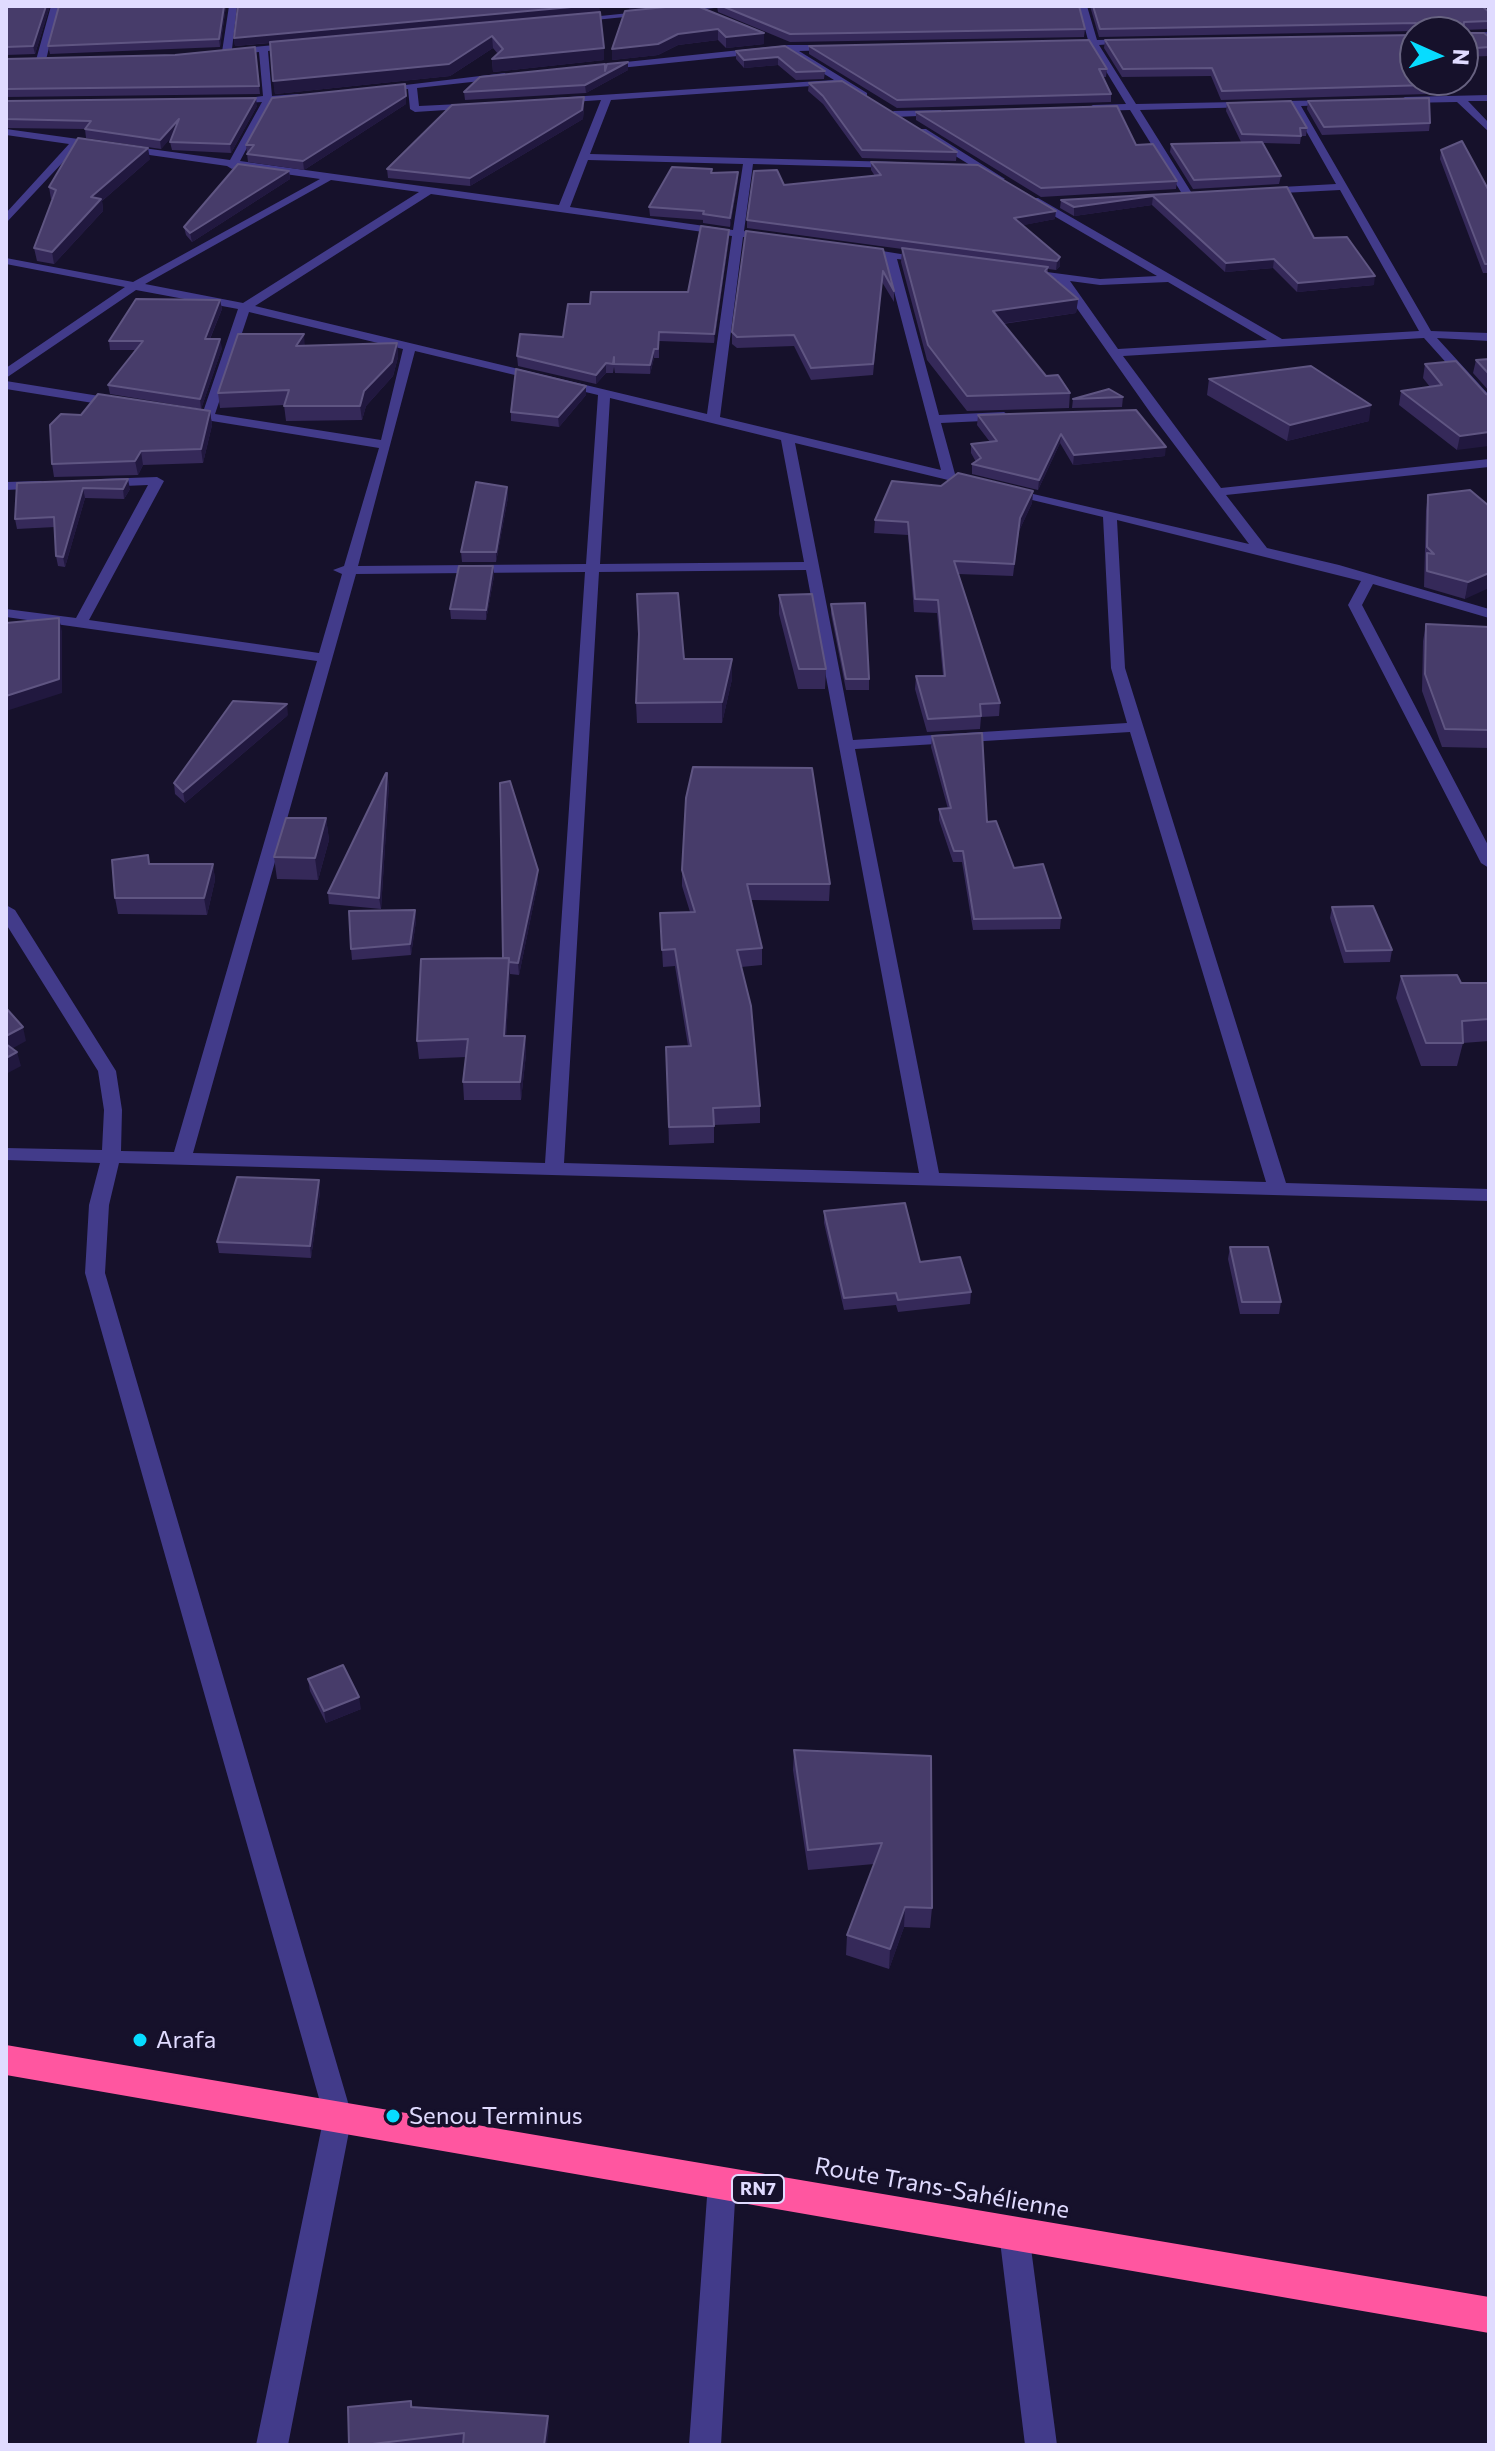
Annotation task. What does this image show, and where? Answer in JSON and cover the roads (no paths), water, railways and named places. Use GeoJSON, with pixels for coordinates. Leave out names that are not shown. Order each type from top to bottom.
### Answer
{"type":"FeatureCollection","features":[{"type":"Feature","properties":{"kind":"highway","name":"Route Trans-Sahélienne"},"geometry":{"type":"LineString","coordinates":[[6,2060],[1489,2315]]}},
{"type":"Feature","properties":{"kind":"street"},"geometry":{"type":"LineString","coordinates":[[41,60],[55,6]]}},
{"type":"Feature","properties":{"kind":"street"},"geometry":{"type":"LineString","coordinates":[[227,52],[233,6]]}},
{"type":"Feature","properties":{"kind":"street"},"geometry":{"type":"LineString","coordinates":[[563,20],[688,7],[730,6]]}},
{"type":"Feature","properties":{"kind":"street"},"geometry":{"type":"LineString","coordinates":[[1083,6],[1093,43],[1188,195]]}},
{"type":"Feature","properties":{"kind":"street"},"geometry":{"type":"LineString","coordinates":[[688,7],[718,19]]}},
{"type":"Feature","properties":{"kind":"street"},"geometry":{"type":"LineString","coordinates":[[760,36],[788,48],[869,98]]}},
{"type":"Feature","properties":{"kind":"street"},"geometry":{"type":"LineString","coordinates":[[1047,43],[1139,42]]}},
{"type":"Feature","properties":{"kind":"street"},"geometry":{"type":"LineString","coordinates":[[214,53],[310,44]]}},
{"type":"Feature","properties":{"kind":"street"},"geometry":{"type":"LineString","coordinates":[[584,68],[788,48],[849,47]]}},
{"type":"Feature","properties":{"kind":"street"},"geometry":{"type":"LineString","coordinates":[[232,166],[268,100],[263,49]]}},
{"type":"Feature","properties":{"kind":"street"},"geometry":{"type":"LineString","coordinates":[[29,60],[56,60]]}},
{"type":"Feature","properties":{"kind":"street"},"geometry":{"type":"LineString","coordinates":[[368,90],[521,75]]}},
{"type":"Feature","properties":{"kind":"street"},"geometry":{"type":"LineString","coordinates":[[548,101],[844,83]]}},
{"type":"Feature","properties":{"kind":"street"},"geometry":{"type":"LineString","coordinates":[[412,86],[415,109],[489,104]]}},
{"type":"Feature","properties":{"kind":"street"},"geometry":{"type":"LineString","coordinates":[[222,101],[311,96]]}},
{"type":"Feature","properties":{"kind":"street"},"geometry":{"type":"LineString","coordinates":[[563,210],[607,97]]}},
{"type":"Feature","properties":{"kind":"street"},"geometry":{"type":"LineString","coordinates":[[1459,98],[1489,129]]}},
{"type":"Feature","properties":{"kind":"street"},"geometry":{"type":"LineString","coordinates":[[1399,100],[1489,98]]}},
{"type":"Feature","properties":{"kind":"street"},"geometry":{"type":"LineString","coordinates":[[1086,109],[1340,102]]}},
{"type":"Feature","properties":{"kind":"street"},"geometry":{"type":"LineString","coordinates":[[1295,103],[1427,334],[1489,403]]}},
{"type":"Feature","properties":{"kind":"street"},"geometry":{"type":"LineString","coordinates":[[882,106],[1015,189]]}},
{"type":"Feature","properties":{"kind":"street"},"geometry":{"type":"LineString","coordinates":[[894,114],[958,112]]}},
{"type":"Feature","properties":{"kind":"street"},"geometry":{"type":"LineString","coordinates":[[6,132],[232,166],[784,240]]}},
{"type":"Feature","properties":{"kind":"street"},"geometry":{"type":"LineString","coordinates":[[6,220],[76,142]]}},
{"type":"Feature","properties":{"kind":"street"},"geometry":{"type":"LineString","coordinates":[[583,157],[903,165]]}},
{"type":"Feature","properties":{"kind":"street"},"geometry":{"type":"LineString","coordinates":[[713,419],[748,162]]}},
{"type":"Feature","properties":{"kind":"street"},"geometry":{"type":"LineString","coordinates":[[950,167],[981,167]]}},
{"type":"Feature","properties":{"kind":"street"},"geometry":{"type":"LineString","coordinates":[[6,374],[134,286],[327,179]]}},
{"type":"Feature","properties":{"kind":"street"},"geometry":{"type":"LineString","coordinates":[[1250,192],[1343,187]]}},
{"type":"Feature","properties":{"kind":"street"},"geometry":{"type":"LineString","coordinates":[[208,417],[245,307],[427,192]]}},
{"type":"Feature","properties":{"kind":"street"},"geometry":{"type":"LineString","coordinates":[[1173,196],[1204,194]]}},
{"type":"Feature","properties":{"kind":"street"},"geometry":{"type":"LineString","coordinates":[[1026,196],[1280,343]]}},
{"type":"Feature","properties":{"kind":"street"},"geometry":{"type":"LineString","coordinates":[[1038,203],[1068,201]]}},
{"type":"Feature","properties":{"kind":"street"},"geometry":{"type":"LineString","coordinates":[[844,248],[936,260]]}},
{"type":"Feature","properties":{"kind":"street"},"geometry":{"type":"LineString","coordinates":[[890,254],[949,476]]}},
{"type":"Feature","properties":{"kind":"street"},"geometry":{"type":"LineString","coordinates":[[6,261],[245,307],[410,346],[1262,551],[1489,614]]}},
{"type":"Feature","properties":{"kind":"street"},"geometry":{"type":"LineString","coordinates":[[1014,271],[1100,282],[1170,279]]}},
{"type":"Feature","properties":{"kind":"street"},"geometry":{"type":"LineString","coordinates":[[1061,277],[1156,412],[1262,551]]}},
{"type":"Feature","properties":{"kind":"street"},"geometry":{"type":"LineString","coordinates":[[1114,353],[1427,334],[1489,337]]}},
{"type":"Feature","properties":{"kind":"street"},"geometry":{"type":"LineString","coordinates":[[182,1157],[325,658],[344,570],[386,445],[410,346]]}},
{"type":"Feature","properties":{"kind":"street"},"geometry":{"type":"LineString","coordinates":[[6,385],[130,405]]}},
{"type":"Feature","properties":{"kind":"street"},"geometry":{"type":"LineString","coordinates":[[554,1168],[604,393]]}},
{"type":"Feature","properties":{"kind":"street"},"geometry":{"type":"LineString","coordinates":[[177,412],[386,445]]}},
{"type":"Feature","properties":{"kind":"street"},"geometry":{"type":"LineString","coordinates":[[1140,412],[1156,412]]}},
{"type":"Feature","properties":{"kind":"street"},"geometry":{"type":"LineString","coordinates":[[936,419],[1014,416]]}},
{"type":"Feature","properties":{"kind":"street"},"geometry":{"type":"LineString","coordinates":[[787,437],[930,1179]]}},
{"type":"Feature","properties":{"kind":"street"},"geometry":{"type":"LineString","coordinates":[[1218,492],[1489,463]]}},
{"type":"Feature","properties":{"kind":"street"},"geometry":{"type":"LineString","coordinates":[[80,624],[157,481],[82,483]]}},
{"type":"Feature","properties":{"kind":"street"},"geometry":{"type":"LineString","coordinates":[[6,486],[51,484]]}},
{"type":"Feature","properties":{"kind":"street"},"geometry":{"type":"LineString","coordinates":[[1110,515],[1118,668],[1278,1189]]}},
{"type":"Feature","properties":{"kind":"street"},"geometry":{"type":"LineString","coordinates":[[344,570],[812,566]]}},
{"type":"Feature","properties":{"kind":"street"},"geometry":{"type":"LineString","coordinates":[[1369,579],[1355,605],[1489,863]]}},
{"type":"Feature","properties":{"kind":"street"},"geometry":{"type":"LineString","coordinates":[[6,613],[325,658]]}},
{"type":"Feature","properties":{"kind":"street"},"geometry":{"type":"LineString","coordinates":[[847,745],[1136,727]]}},
{"type":"Feature","properties":{"kind":"street"},"geometry":{"type":"LineString","coordinates":[[6,910],[107,1071],[113,1110],[111,1158],[99,1205],[95,1273],[338,2116],[272,2445]]}},
{"type":"Feature","properties":{"kind":"street"},"geometry":{"type":"LineString","coordinates":[[6,1154],[1489,1195]]}},
{"type":"Feature","properties":{"kind":"street"},"geometry":{"type":"LineString","coordinates":[[705,2445],[722,2183]]}},
{"type":"Feature","properties":{"kind":"street"},"geometry":{"type":"LineString","coordinates":[[1014,2233],[1041,2445]]}},
{"type":"Feature","properties":{"kind":"place","name":"Arafa"},"geometry":{"type":"Point","coordinates":[140,2040]}},
{"type":"Feature","properties":{"kind":"place","name":"Senou Terminus"},"geometry":{"type":"Point","coordinates":[393,2116]}}]}
